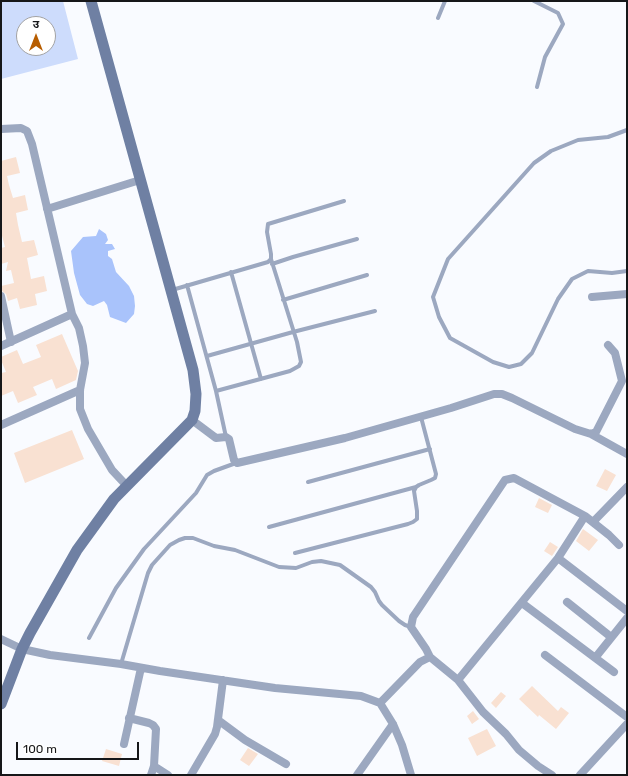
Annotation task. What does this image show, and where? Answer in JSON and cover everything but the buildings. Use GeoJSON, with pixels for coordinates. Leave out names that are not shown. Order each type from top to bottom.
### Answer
{"type":"FeatureCollection","features":[{"type":"Feature","properties":{"kind":"street"},"geometry":{"type":"LineString","coordinates":[[1,704],[22,649],[73,556],[114,499],[126,485],[192,420],[195,411],[196,394],[193,370],[91,1]]}},
{"type":"Feature","properties":{"kind":"street"},"geometry":{"type":"LineString","coordinates":[[1,129],[21,128],[27,131],[32,144],[72,314],[79,328],[83,346],[85,363],[80,390],[80,409],[88,429],[112,470],[126,485]]}},
{"type":"Feature","properties":{"kind":"street"},"geometry":{"type":"LineString","coordinates":[[47,209],[140,180]]}},
{"type":"Feature","properties":{"kind":"street"},"geometry":{"type":"LineString","coordinates":[[592,296],[627,294]]}},
{"type":"Feature","properties":{"kind":"street"},"geometry":{"type":"LineString","coordinates":[[1,296],[11,342]]}},
{"type":"Feature","properties":{"kind":"street"},"geometry":{"type":"LineString","coordinates":[[1,346],[72,314]]}},
{"type":"Feature","properties":{"kind":"street"},"geometry":{"type":"LineString","coordinates":[[591,434],[596,432],[622,382],[615,353],[608,345]]}},
{"type":"Feature","properties":{"kind":"street"},"geometry":{"type":"LineString","coordinates":[[1,425],[80,390]]}},
{"type":"Feature","properties":{"kind":"street"},"geometry":{"type":"LineString","coordinates":[[192,420],[216,438],[226,437],[229,439],[234,460],[237,463],[345,438],[488,395],[502,394],[575,429],[591,434],[627,454]]}},
{"type":"Feature","properties":{"kind":"street"},"geometry":{"type":"LineString","coordinates":[[552,775],[538,766],[519,750],[506,734],[483,712],[458,680],[430,657],[411,627],[411,622],[505,480],[514,478],[585,516],[594,522],[619,545]]}},
{"type":"Feature","properties":{"kind":"street"},"geometry":{"type":"LineString","coordinates":[[594,522],[627,487]]}},
{"type":"Feature","properties":{"kind":"street"},"geometry":{"type":"LineString","coordinates":[[458,680],[558,558],[585,516]]}},
{"type":"Feature","properties":{"kind":"street"},"geometry":{"type":"LineString","coordinates":[[558,558],[627,611]]}},
{"type":"Feature","properties":{"kind":"street"},"geometry":{"type":"LineString","coordinates":[[567,602],[611,637]]}},
{"type":"Feature","properties":{"kind":"street"},"geometry":{"type":"LineString","coordinates":[[522,603],[614,672]]}},
{"type":"Feature","properties":{"kind":"street"},"geometry":{"type":"LineString","coordinates":[[595,658],[627,618]]}},
{"type":"Feature","properties":{"kind":"street"},"geometry":{"type":"LineString","coordinates":[[1,639],[22,649],[50,655],[121,664],[276,688],[360,696],[380,704],[393,724],[402,745],[411,775]]}},
{"type":"Feature","properties":{"kind":"street"},"geometry":{"type":"LineString","coordinates":[[545,655],[627,717]]}},
{"type":"Feature","properties":{"kind":"street"},"geometry":{"type":"LineString","coordinates":[[380,704],[420,662],[430,657]]}},
{"type":"Feature","properties":{"kind":"street"},"geometry":{"type":"LineString","coordinates":[[124,744],[141,668]]}},
{"type":"Feature","properties":{"kind":"street"},"geometry":{"type":"LineString","coordinates":[[191,775],[214,734],[218,720],[223,680]]}},
{"type":"Feature","properties":{"kind":"street"},"geometry":{"type":"LineString","coordinates":[[129,718],[153,725],[156,729],[154,766],[151,775]]}},
{"type":"Feature","properties":{"kind":"street"},"geometry":{"type":"LineString","coordinates":[[218,720],[245,740],[286,764]]}},
{"type":"Feature","properties":{"kind":"street"},"geometry":{"type":"LineString","coordinates":[[357,775],[393,724]]}},
{"type":"Feature","properties":{"kind":"street"},"geometry":{"type":"LineString","coordinates":[[580,775],[627,724]]}},
{"type":"Feature","properties":{"kind":"street"},"geometry":{"type":"LineString","coordinates":[[154,766],[168,775]]}},
{"type":"Feature","properties":{"kind":"lane"},"geometry":{"type":"LineString","coordinates":[[438,18],[445,1]]}},
{"type":"Feature","properties":{"kind":"lane"},"geometry":{"type":"LineString","coordinates":[[534,1],[558,13],[563,24],[545,57],[537,87]]}},
{"type":"Feature","properties":{"kind":"lane"},"geometry":{"type":"LineString","coordinates":[[627,130],[608,137],[578,140],[551,151],[534,163],[448,259],[433,296],[439,317],[450,338],[493,362],[509,367],[521,364],[532,353],[558,299],[572,279],[588,272],[612,273],[627,271]]}},
{"type":"Feature","properties":{"kind":"lane"},"geometry":{"type":"LineString","coordinates":[[216,391],[290,371],[299,366],[301,362],[294,332],[270,259],[271,254],[267,232],[268,224],[344,201]]}},
{"type":"Feature","properties":{"kind":"lane"},"geometry":{"type":"LineString","coordinates":[[272,264],[357,239]]}},
{"type":"Feature","properties":{"kind":"lane"},"geometry":{"type":"LineString","coordinates":[[170,290],[263,264],[268,262],[270,259]]}},
{"type":"Feature","properties":{"kind":"lane"},"geometry":{"type":"LineString","coordinates":[[231,272],[261,379]]}},
{"type":"Feature","properties":{"kind":"lane"},"geometry":{"type":"LineString","coordinates":[[283,300],[367,275]]}},
{"type":"Feature","properties":{"kind":"lane"},"geometry":{"type":"LineString","coordinates":[[187,285],[216,391],[226,437]]}},
{"type":"Feature","properties":{"kind":"lane"},"geometry":{"type":"LineString","coordinates":[[207,356],[375,311]]}},
{"type":"Feature","properties":{"kind":"lane"},"geometry":{"type":"LineString","coordinates":[[269,527],[416,487],[435,478],[436,469],[421,416]]}},
{"type":"Feature","properties":{"kind":"lane"},"geometry":{"type":"LineString","coordinates":[[308,482],[430,449]]}},
{"type":"Feature","properties":{"kind":"lane"},"geometry":{"type":"LineString","coordinates":[[90,638],[116,588],[144,549],[192,498],[208,475],[214,471],[237,463]]}},
{"type":"Feature","properties":{"kind":"lane"},"geometry":{"type":"LineString","coordinates":[[295,552],[352,539],[413,522],[417,519],[418,515],[414,496],[416,487]]}},
{"type":"Feature","properties":{"kind":"lane"},"geometry":{"type":"LineString","coordinates":[[121,664],[148,572],[152,565],[170,545],[186,538],[193,538],[214,546],[235,550],[279,567],[296,568],[312,562],[321,561],[340,564],[372,587],[378,601],[399,621],[411,627]]}},
{"type":"Feature","properties":{"kind":"shaded area"},"geometry":{"type":"Polygon","coordinates":[[[1,1],[63,1],[78,59],[1,79],[1,1]]]}},
{"type":"Feature","properties":{"kind":"water"},"geometry":{"type":"Polygon","coordinates":[[[99,229],[106,234],[108,240],[105,244],[112,244],[115,249],[108,251],[108,256],[112,259],[116,272],[129,286],[134,296],[134,314],[126,323],[110,317],[107,305],[104,301],[93,306],[87,304],[80,295],[74,273],[71,251],[83,237],[96,236],[99,229]]]}}]}
